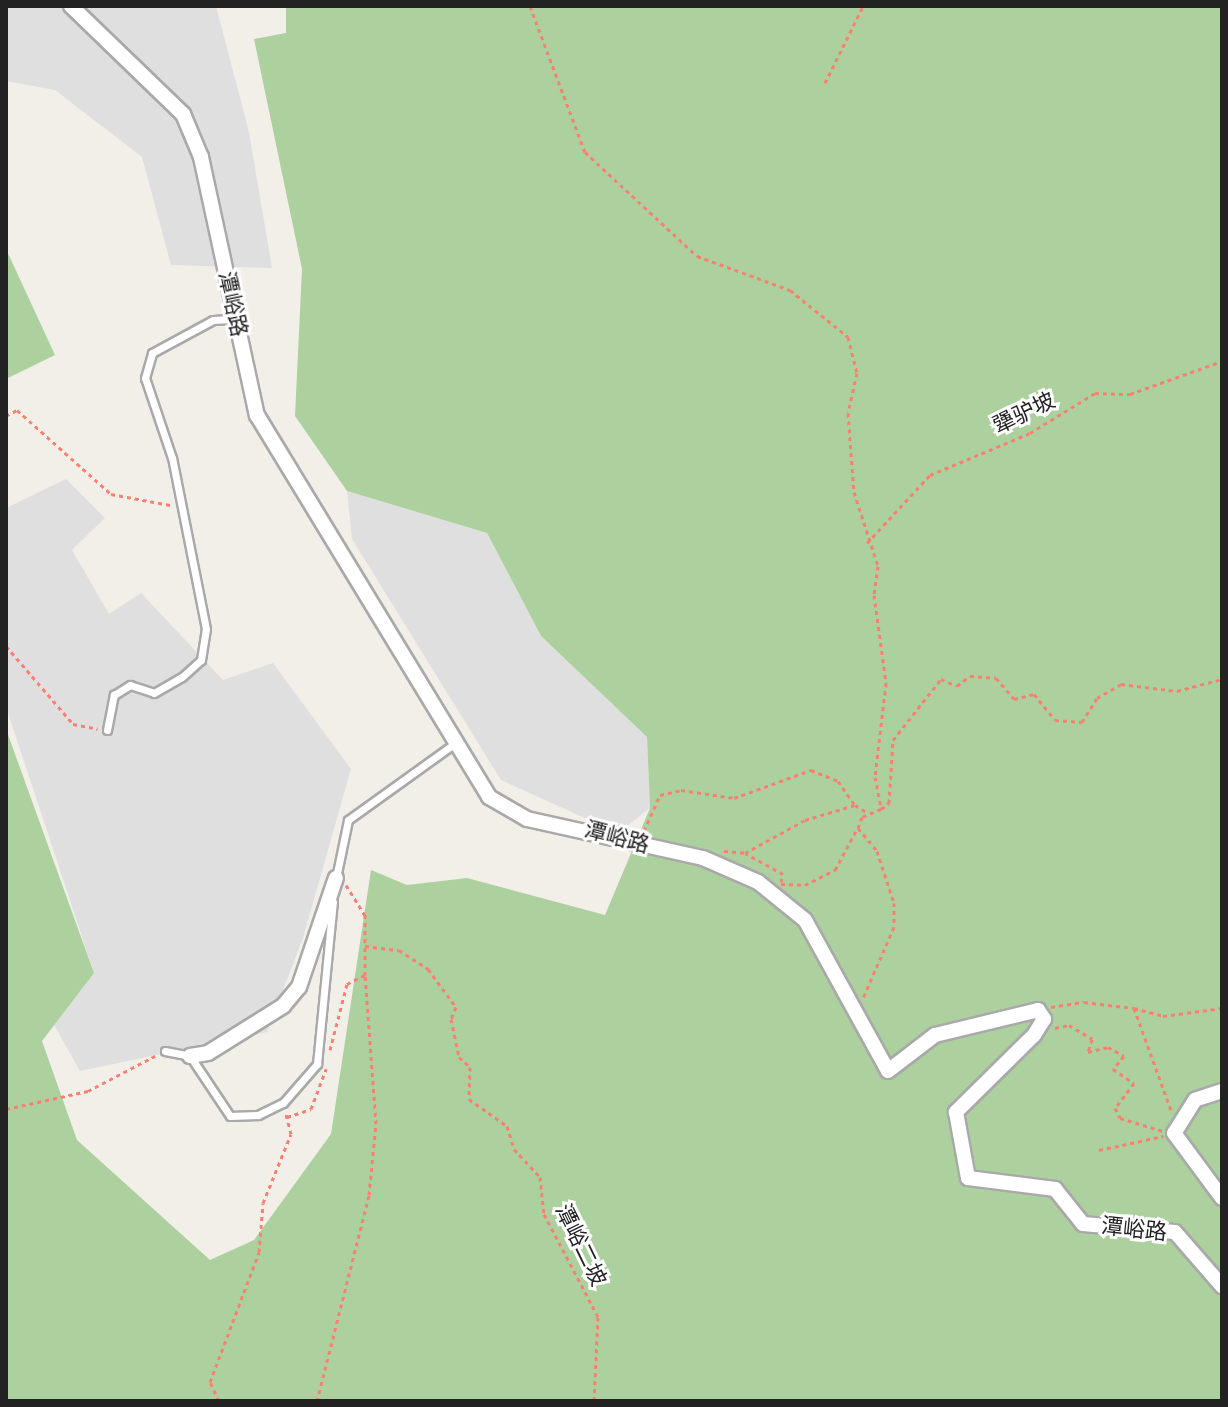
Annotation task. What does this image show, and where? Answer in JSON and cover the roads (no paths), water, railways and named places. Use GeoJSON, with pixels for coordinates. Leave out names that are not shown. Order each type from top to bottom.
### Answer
{"type":"FeatureCollection","features":[{"type":"Feature","properties":{"kind":"street","name":"潭峪路"},"geometry":{"type":"LineString","coordinates":[[71,6],[183,114],[201,157],[257,415],[489,797],[527,819],[703,858],[758,882],[805,920],[888,1071],[935,1035],[1039,1017],[956,1112],[968,1178],[1055,1189],[1083,1224],[1175,1232],[1222,1286]]}},
{"type":"Feature","properties":{"kind":"street"},"geometry":{"type":"LineString","coordinates":[[190,1056],[208,1053],[283,1006],[299,987],[336,878]]}},
{"type":"Feature","properties":{"kind":"street"},"geometry":{"type":"LineString","coordinates":[[1222,1091],[1195,1100],[1174,1133],[1222,1198]]}},
{"type":"Feature","properties":{"kind":"lane"},"geometry":{"type":"LineString","coordinates":[[107,730],[114,695],[130,685],[154,693],[201,660],[206,629],[178,504],[169,447],[145,378],[152,353],[213,320],[236,319]]}},
{"type":"Feature","properties":{"kind":"lane"},"geometry":{"type":"LineString","coordinates":[[165,1051],[190,1056],[230,1116],[258,1115],[283,1103],[317,1064],[336,878],[348,820],[457,741]]}}]}
